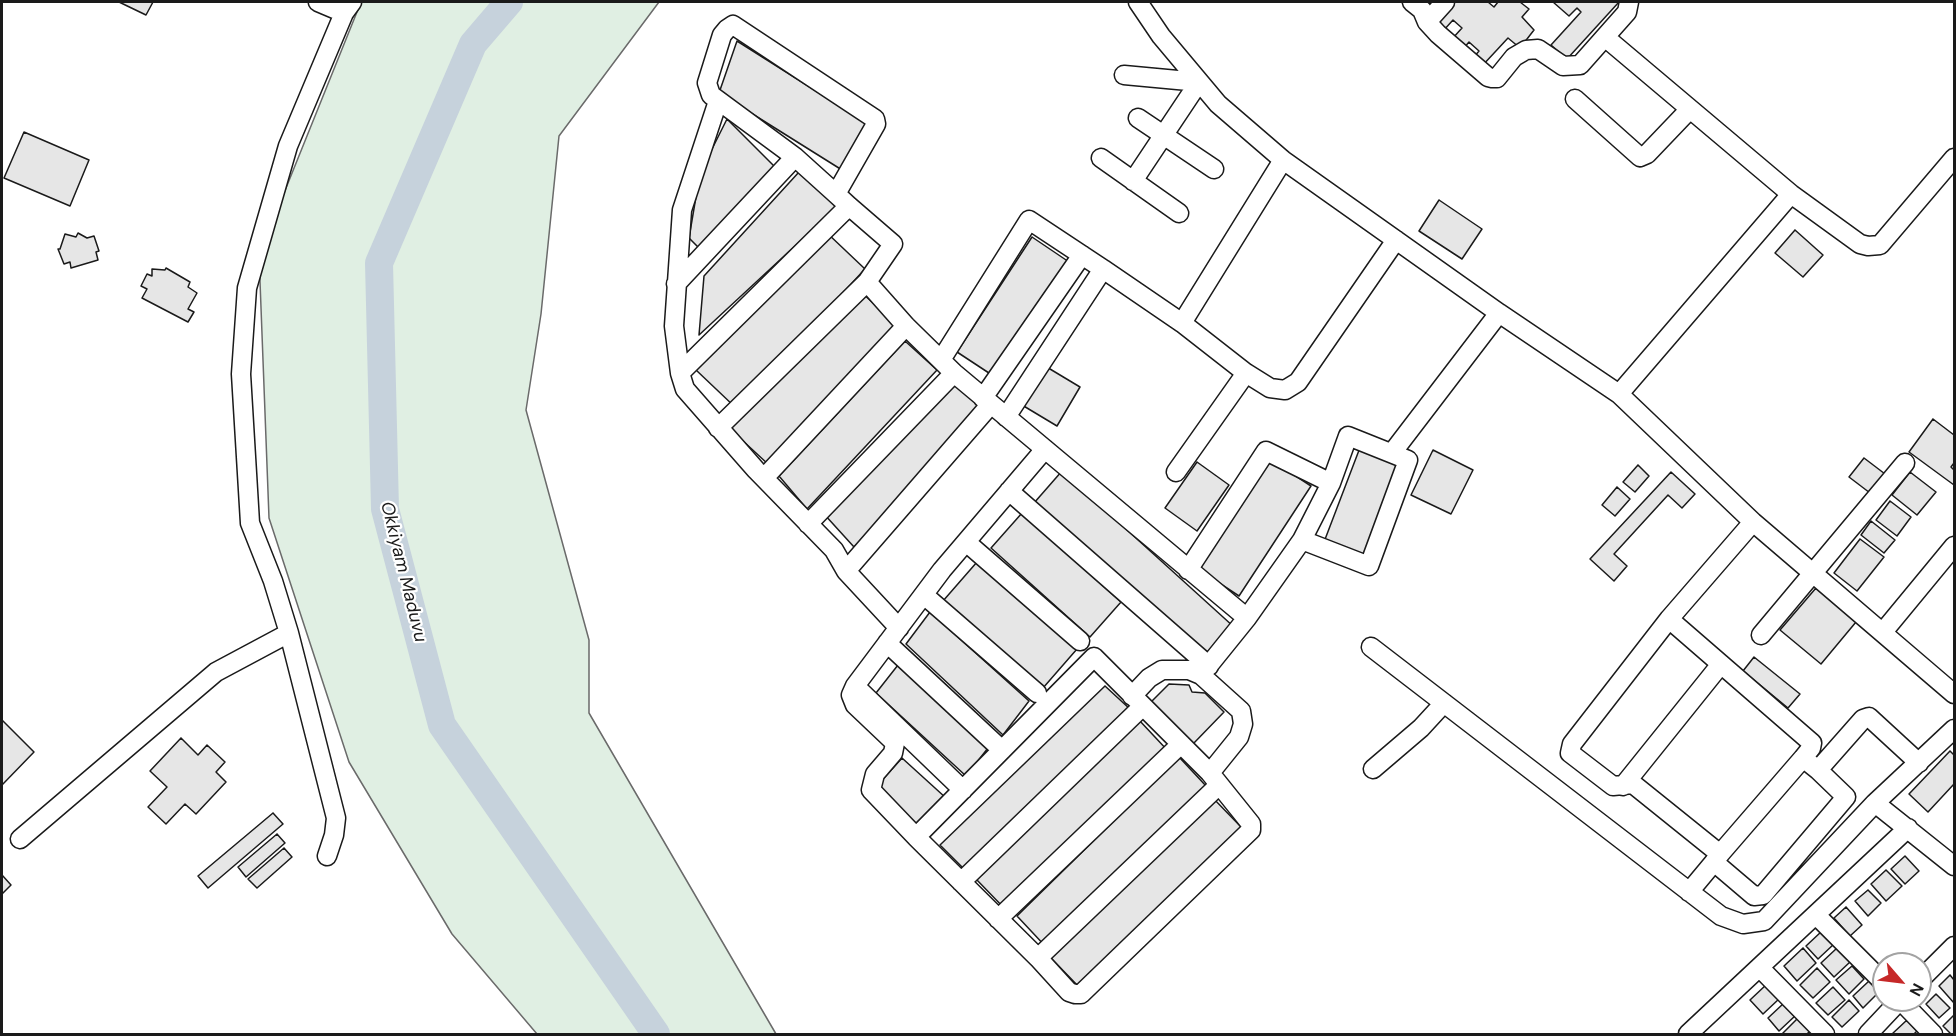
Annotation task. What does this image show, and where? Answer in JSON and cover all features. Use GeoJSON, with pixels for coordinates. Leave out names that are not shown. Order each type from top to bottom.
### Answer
{"type":"FeatureCollection","features":[{"type":"Feature","properties":{"kind":"street"},"geometry":{"type":"LineString","coordinates":[[318,2],[348,7],[288,146],[247,288],[241,374],[250,523],[290,633],[336,818],[334,835],[327,856]]}},
{"type":"Feature","properties":{"kind":"street"},"geometry":{"type":"LineString","coordinates":[[1138,2],[1161,36],[1218,104],[1283,160],[1499,313],[1619,394],[1753,522],[1954,694]]}},
{"type":"Feature","properties":{"kind":"street"},"geometry":{"type":"LineString","coordinates":[[1412,2],[1422,10],[1427,22],[1438,34],[1492,78],[1497,78],[1514,57],[1526,50],[1538,49],[1563,66],[1580,65],[1627,12],[1629,2]]}},
{"type":"Feature","properties":{"kind":"street"},"geometry":{"type":"LineString","coordinates":[[1427,22],[1445,2]]}},
{"type":"Feature","properties":{"kind":"street"},"geometry":{"type":"LineString","coordinates":[[680,373],[842,200],[876,124],[875,119],[733,26],[727,28],[722,35],[707,83],[711,94],[795,157],[842,200],[892,244],[867,282],[718,428]]}},
{"type":"Feature","properties":{"kind":"street"},"geometry":{"type":"LineString","coordinates":[[1606,38],[1791,194],[1860,244],[1880,245],[1954,158]]}},
{"type":"Feature","properties":{"kind":"street"},"geometry":{"type":"LineString","coordinates":[[1124,75],[1199,82]]}},
{"type":"Feature","properties":{"kind":"street"},"geometry":{"type":"LineString","coordinates":[[1133,180],[1199,82]]}},
{"type":"Feature","properties":{"kind":"street"},"geometry":{"type":"LineString","coordinates":[[1575,99],[1640,157],[1647,154],[1690,109]]}},
{"type":"Feature","properties":{"kind":"street"},"geometry":{"type":"LineString","coordinates":[[718,100],[682,210],[674,326],[680,373],[685,389],[764,478],[834,550],[846,571],[899,628]]}},
{"type":"Feature","properties":{"kind":"street"},"geometry":{"type":"LineString","coordinates":[[1138,118],[1214,169]]}},
{"type":"Feature","properties":{"kind":"street"},"geometry":{"type":"LineString","coordinates":[[676,284],[795,157]]}},
{"type":"Feature","properties":{"kind":"street"},"geometry":{"type":"LineString","coordinates":[[1101,158],[1179,213]]}},
{"type":"Feature","properties":{"kind":"street"},"geometry":{"type":"LineString","coordinates":[[1182,323],[1283,160]]}},
{"type":"Feature","properties":{"kind":"street"},"geometry":{"type":"LineString","coordinates":[[1619,394],[1791,194]]}},
{"type":"Feature","properties":{"kind":"street"},"geometry":{"type":"LineString","coordinates":[[808,524],[947,366],[1029,220],[1078,260],[1103,269],[1182,323],[1246,373],[1270,388],[1285,390],[1298,382],[1396,240]]}},
{"type":"Feature","properties":{"kind":"street"},"geometry":{"type":"LineString","coordinates":[[846,571],[987,401],[1078,260]]}},
{"type":"Feature","properties":{"kind":"street"},"geometry":{"type":"LineString","coordinates":[[1006,417],[1103,269]]}},
{"type":"Feature","properties":{"kind":"street"},"geometry":{"type":"LineString","coordinates":[[867,282],[906,326],[947,366],[1247,618]]}},
{"type":"Feature","properties":{"kind":"street"},"geometry":{"type":"LineString","coordinates":[[1392,453],[1499,313]]}},
{"type":"Feature","properties":{"kind":"street"},"geometry":{"type":"LineString","coordinates":[[764,478],[906,326]]}},
{"type":"Feature","properties":{"kind":"street"},"geometry":{"type":"LineString","coordinates":[[1176,472],[1246,373]]}},
{"type":"Feature","properties":{"kind":"street"},"geometry":{"type":"LineString","coordinates":[[1205,670],[1247,618],[1302,540],[1332,483],[1348,436],[1408,460],[1369,566],[1302,540]]}},
{"type":"Feature","properties":{"kind":"street"},"geometry":{"type":"LineString","coordinates":[[916,837],[1094,657],[1215,779],[1251,824],[1251,830],[1081,994],[1075,994],[1068,992],[1038,958],[916,837],[871,790],[875,774],[893,753],[895,743],[855,705],[851,695],[855,686],[966,542],[1045,449]]}},
{"type":"Feature","properties":{"kind":"street"},"geometry":{"type":"LineString","coordinates":[[1188,570],[1266,451],[1332,483]]}},
{"type":"Feature","properties":{"kind":"street"},"geometry":{"type":"LineString","coordinates":[[1761,635],[1905,463]]}},
{"type":"Feature","properties":{"kind":"street"},"geometry":{"type":"LineString","coordinates":[[1009,491],[1205,670],[1241,711],[1243,724],[1239,737],[1215,779],[1038,958]]}},
{"type":"Feature","properties":{"kind":"street"},"geometry":{"type":"LineString","coordinates":[[1753,522],[1669,619],[1572,744],[1570,753],[1613,786],[1632,784],[1717,858],[1754,896],[1763,895],[1846,797],[1803,758]]}},
{"type":"Feature","properties":{"kind":"street"},"geometry":{"type":"LineString","coordinates":[[966,542],[1080,641]]}},
{"type":"Feature","properties":{"kind":"street"},"geometry":{"type":"LineString","coordinates":[[1883,632],[1954,546]]}},
{"type":"Feature","properties":{"kind":"street"},"geometry":{"type":"LineString","coordinates":[[924,595],[1037,693]]}},
{"type":"Feature","properties":{"kind":"street"},"geometry":{"type":"LineString","coordinates":[[1669,619],[1812,743],[1803,758],[1689,892]]}},
{"type":"Feature","properties":{"kind":"street"},"geometry":{"type":"LineString","coordinates":[[20,839],[216,672],[290,633]]}},
{"type":"Feature","properties":{"kind":"street"},"geometry":{"type":"LineString","coordinates":[[887,643],[1002,750]]}},
{"type":"Feature","properties":{"kind":"street"},"geometry":{"type":"LineString","coordinates":[[1371,647],[1720,916],[1743,924],[1764,921],[1875,802],[1954,729]]}},
{"type":"Feature","properties":{"kind":"street"},"geometry":{"type":"LineString","coordinates":[[1623,786],[1721,664]]}},
{"type":"Feature","properties":{"kind":"street"},"geometry":{"type":"LineString","coordinates":[[961,882],[1138,701],[1149,678],[1162,670],[1205,670]]}},
{"type":"Feature","properties":{"kind":"street"},"geometry":{"type":"LineString","coordinates":[[855,686],[963,790]]}},
{"type":"Feature","properties":{"kind":"street"},"geometry":{"type":"LineString","coordinates":[[1373,769],[1421,728],[1444,703]]}},
{"type":"Feature","properties":{"kind":"street"},"geometry":{"type":"LineString","coordinates":[[1818,770],[1863,719],[1869,717],[1919,763]]}},
{"type":"Feature","properties":{"kind":"street"},"geometry":{"type":"LineString","coordinates":[[998,919],[1181,744]]}},
{"type":"Feature","properties":{"kind":"street"},"geometry":{"type":"LineString","coordinates":[[1875,802],[1954,866]]}},
{"type":"Feature","properties":{"kind":"street"},"geometry":{"type":"LineString","coordinates":[[1688,1035],[1908,828]]}},
{"type":"Feature","properties":{"kind":"street"},"geometry":{"type":"LineString","coordinates":[[1816,915],[1872,971]]}},
{"type":"Feature","properties":{"kind":"street"},"geometry":{"type":"LineString","coordinates":[[1932,971],[1951,956]]}},
{"type":"Feature","properties":{"kind":"street"},"geometry":{"type":"LineString","coordinates":[[1760,968],[1825,1035]]}},
{"type":"Feature","properties":{"kind":"street"},"geometry":{"type":"LineString","coordinates":[[1868,1035],[1889,1012]]}},
{"type":"Feature","properties":{"kind":"street"},"geometry":{"type":"LineString","coordinates":[[1912,1012],[1934,1035]]}},
{"type":"Feature","properties":{"kind":"green space"},"geometry":{"type":"Polygon","coordinates":[[[361,2],[659,2],[559,136],[541,314],[526,410],[589,640],[589,713],[776,1034],[537,1034],[452,934],[349,762],[269,518],[259,255],[361,2]]]}},
{"type":"Feature","properties":{"kind":"building"},"geometry":{"type":"Polygon","coordinates":[[[119,2],[153,2],[146,15],[119,2]]]}},
{"type":"Feature","properties":{"kind":"building"},"geometry":{"type":"Polygon","coordinates":[[[1454,2],[1488,2],[1494,7],[1498,2],[1520,2],[1529,9],[1522,17],[1534,30],[1520,48],[1508,38],[1482,66],[1473,58],[1479,51],[1469,42],[1463,49],[1452,39],[1462,28],[1453,20],[1443,31],[1436,23],[1454,2]]]}},
{"type":"Feature","properties":{"kind":"building"},"geometry":{"type":"Polygon","coordinates":[[[1553,2],[1619,2],[1567,59],[1551,45],[1581,12],[1577,8],[1569,16],[1553,2]]]}},
{"type":"Feature","properties":{"kind":"building"},"geometry":{"type":"Polygon","coordinates":[[[737,41],[870,125],[842,170],[719,93],[737,41]]]}},
{"type":"Feature","properties":{"kind":"building"},"geometry":{"type":"Polygon","coordinates":[[[727,119],[777,169],[699,248],[689,238],[700,173],[727,119]]]}},
{"type":"Feature","properties":{"kind":"building"},"geometry":{"type":"Polygon","coordinates":[[[24,132],[89,160],[70,206],[4,178],[24,132]]]}},
{"type":"Feature","properties":{"kind":"building"},"geometry":{"type":"Polygon","coordinates":[[[799,172],[837,207],[699,335],[704,276],[799,172]]]}},
{"type":"Feature","properties":{"kind":"building"},"geometry":{"type":"Polygon","coordinates":[[[1439,200],[1482,229],[1462,259],[1419,231],[1439,200]]]}},
{"type":"Feature","properties":{"kind":"building"},"geometry":{"type":"Polygon","coordinates":[[[1795,230],[1823,255],[1803,277],[1775,253],[1795,230]]]}},
{"type":"Feature","properties":{"kind":"building"},"geometry":{"type":"Polygon","coordinates":[[[826,232],[865,269],[736,408],[696,370],[826,232]]]}},
{"type":"Feature","properties":{"kind":"building"},"geometry":{"type":"Polygon","coordinates":[[[78,233],[87,238],[94,236],[99,251],[96,252],[98,260],[71,268],[70,262],[64,264],[58,249],[60,249],[65,234],[76,237],[78,233]]]}},
{"type":"Feature","properties":{"kind":"building"},"geometry":{"type":"Polygon","coordinates":[[[1032,237],[1072,264],[995,377],[957,352],[1032,237]]]}},
{"type":"Feature","properties":{"kind":"building"},"geometry":{"type":"Polygon","coordinates":[[[166,268],[190,282],[188,287],[197,293],[188,309],[194,312],[188,322],[142,298],[147,289],[141,286],[147,274],[152,276],[152,269],[165,270],[166,268]]]}},
{"type":"Feature","properties":{"kind":"building"},"geometry":{"type":"Polygon","coordinates":[[[859,290],[899,327],[769,465],[729,428],[859,290]]]}},
{"type":"Feature","properties":{"kind":"building"},"geometry":{"type":"Polygon","coordinates":[[[905,341],[937,370],[807,509],[779,476],[905,341]]]}},
{"type":"Feature","properties":{"kind":"building"},"geometry":{"type":"Polygon","coordinates":[[[1045,366],[1080,387],[1057,426],[1022,405],[1045,366]]]}},
{"type":"Feature","properties":{"kind":"building"},"geometry":{"type":"Polygon","coordinates":[[[953,381],[984,408],[854,547],[824,514],[953,381]]]}},
{"type":"Feature","properties":{"kind":"building"},"geometry":{"type":"Polygon","coordinates":[[[1933,419],[1954,435],[1954,463],[1951,467],[1954,470],[1954,485],[1909,452],[1933,419]]]}},
{"type":"Feature","properties":{"kind":"building"},"geometry":{"type":"Polygon","coordinates":[[[1361,445],[1405,462],[1368,559],[1324,542],[1361,445]]]}},
{"type":"Feature","properties":{"kind":"building"},"geometry":{"type":"Polygon","coordinates":[[[1433,450],[1473,470],[1451,514],[1411,495],[1433,450]]]}},
{"type":"Feature","properties":{"kind":"building"},"geometry":{"type":"Polygon","coordinates":[[[1864,458],[1889,477],[1874,496],[1849,477],[1864,458]]]}},
{"type":"Feature","properties":{"kind":"building"},"geometry":{"type":"Polygon","coordinates":[[[1270,459],[1311,486],[1239,596],[1198,569],[1270,459]]]}},
{"type":"Feature","properties":{"kind":"building"},"geometry":{"type":"Polygon","coordinates":[[[1197,462],[1229,485],[1197,531],[1165,508],[1197,462]]]}},
{"type":"Feature","properties":{"kind":"building"},"geometry":{"type":"Polygon","coordinates":[[[1638,465],[1649,476],[1635,492],[1623,482],[1638,465]]]}},
{"type":"Feature","properties":{"kind":"building"},"geometry":{"type":"Polygon","coordinates":[[[1062,471],[1234,627],[1207,656],[1034,503],[1062,471]]]}},
{"type":"Feature","properties":{"kind":"building"},"geometry":{"type":"Polygon","coordinates":[[[1671,472],[1695,494],[1682,508],[1668,495],[1614,554],[1627,566],[1614,581],[1590,559],[1671,472]]]}},
{"type":"Feature","properties":{"kind":"building"},"geometry":{"type":"Polygon","coordinates":[[[1910,472],[1936,492],[1917,515],[1892,495],[1910,472]]]}},
{"type":"Feature","properties":{"kind":"building"},"geometry":{"type":"Polygon","coordinates":[[[1617,487],[1630,499],[1615,516],[1602,505],[1617,487]]]}},
{"type":"Feature","properties":{"kind":"building"},"geometry":{"type":"Polygon","coordinates":[[[1890,501],[1911,517],[1897,536],[1876,520],[1890,501]]]}},
{"type":"Feature","properties":{"kind":"building"},"geometry":{"type":"Polygon","coordinates":[[[1022,513],[1121,602],[1090,637],[991,548],[1022,513]]]}},
{"type":"Feature","properties":{"kind":"building"},"geometry":{"type":"Polygon","coordinates":[[[1871,521],[1895,540],[1884,553],[1861,535],[1871,521]]]}},
{"type":"Feature","properties":{"kind":"building"},"geometry":{"type":"Polygon","coordinates":[[[1860,539],[1884,557],[1857,591],[1834,573],[1860,539]]]}},
{"type":"Feature","properties":{"kind":"building"},"geometry":{"type":"Polygon","coordinates":[[[977,562],[1077,649],[1043,688],[943,601],[977,562]]]}},
{"type":"Feature","properties":{"kind":"building"},"geometry":{"type":"Polygon","coordinates":[[[1816,588],[1856,622],[1821,664],[1780,630],[1816,588]]]}},
{"type":"Feature","properties":{"kind":"building"},"geometry":{"type":"Polygon","coordinates":[[[930,612],[1029,701],[1003,735],[906,644],[930,612]]]}},
{"type":"Feature","properties":{"kind":"building"},"geometry":{"type":"Polygon","coordinates":[[[1754,657],[1800,694],[1788,708],[1743,671],[1754,657]]]}},
{"type":"Feature","properties":{"kind":"building"},"geometry":{"type":"Polygon","coordinates":[[[898,665],[988,748],[966,776],[876,693],[898,665]]]}},
{"type":"Feature","properties":{"kind":"building"},"geometry":{"type":"Polygon","coordinates":[[[1169,684],[1189,685],[1192,692],[1205,693],[1224,712],[1193,744],[1151,702],[1169,684]]]}},
{"type":"Feature","properties":{"kind":"building"},"geometry":{"type":"Polygon","coordinates":[[[1105,686],[1131,710],[964,869],[940,845],[1105,686]]]}},
{"type":"Feature","properties":{"kind":"building"},"geometry":{"type":"Polygon","coordinates":[[[2,720],[34,752],[2,785],[2,720]]]}},
{"type":"Feature","properties":{"kind":"building"},"geometry":{"type":"Polygon","coordinates":[[[1139,720],[1169,752],[1006,910],[976,879],[1139,720]]]}},
{"type":"Feature","properties":{"kind":"building"},"geometry":{"type":"Polygon","coordinates":[[[181,738],[198,755],[207,745],[225,762],[216,772],[226,782],[196,814],[185,804],[166,824],[148,807],[167,787],[150,771],[181,738]]]}},
{"type":"Feature","properties":{"kind":"building"},"geometry":{"type":"Polygon","coordinates":[[[1950,751],[1954,755],[1954,784],[1928,812],[1909,794],[1950,751]]]}},
{"type":"Feature","properties":{"kind":"building"},"geometry":{"type":"Polygon","coordinates":[[[1179,757],[1207,787],[1047,948],[1017,916],[1179,757]]]}},
{"type":"Feature","properties":{"kind":"building"},"geometry":{"type":"Polygon","coordinates":[[[902,758],[946,798],[920,827],[876,787],[902,758]]]}},
{"type":"Feature","properties":{"kind":"building"},"geometry":{"type":"Polygon","coordinates":[[[1212,797],[1243,829],[1080,988],[1049,956],[1212,797]]]}},
{"type":"Feature","properties":{"kind":"building"},"geometry":{"type":"Polygon","coordinates":[[[273,813],[283,824],[208,888],[198,876],[273,813]]]}},
{"type":"Feature","properties":{"kind":"building"},"geometry":{"type":"Polygon","coordinates":[[[277,834],[285,843],[246,877],[238,867],[277,834]]]}},
{"type":"Feature","properties":{"kind":"building"},"geometry":{"type":"Polygon","coordinates":[[[284,848],[292,857],[257,888],[248,879],[284,848]]]}},
{"type":"Feature","properties":{"kind":"building"},"geometry":{"type":"Polygon","coordinates":[[[1905,856],[1919,871],[1905,884],[1891,869],[1905,856]]]}},
{"type":"Feature","properties":{"kind":"building"},"geometry":{"type":"Polygon","coordinates":[[[1886,870],[1902,886],[1886,901],[1871,884],[1886,870]]]}},
{"type":"Feature","properties":{"kind":"building"},"geometry":{"type":"Polygon","coordinates":[[[2,875],[11,885],[2,894],[2,875]]]}},
{"type":"Feature","properties":{"kind":"building"},"geometry":{"type":"Polygon","coordinates":[[[1868,890],[1881,903],[1868,916],[1855,901],[1868,890]]]}},
{"type":"Feature","properties":{"kind":"building"},"geometry":{"type":"Polygon","coordinates":[[[1846,907],[1862,925],[1850,936],[1834,918],[1846,907]]]}},
{"type":"Feature","properties":{"kind":"building"},"geometry":{"type":"Polygon","coordinates":[[[1822,931],[1834,944],[1818,959],[1806,946],[1822,931]]]}},
{"type":"Feature","properties":{"kind":"building"},"geometry":{"type":"Polygon","coordinates":[[[1803,948],[1816,963],[1797,981],[1784,966],[1803,948]]]}},
{"type":"Feature","properties":{"kind":"building"},"geometry":{"type":"Polygon","coordinates":[[[1837,948],[1850,962],[1834,977],[1821,963],[1837,948]]]}},
{"type":"Feature","properties":{"kind":"building"},"geometry":{"type":"Polygon","coordinates":[[[1852,966],[1864,979],[1849,994],[1836,980],[1852,966]]]}},
{"type":"Feature","properties":{"kind":"building"},"geometry":{"type":"Polygon","coordinates":[[[1817,968],[1830,982],[1813,998],[1800,985],[1817,968]]]}},
{"type":"Feature","properties":{"kind":"building"},"geometry":{"type":"Polygon","coordinates":[[[1950,975],[1954,980],[1954,1003],[1939,986],[1950,975]]]}},
{"type":"Feature","properties":{"kind":"building"},"geometry":{"type":"Polygon","coordinates":[[[1869,981],[1872,984],[1872,999],[1863,1008],[1853,996],[1869,981]]]}},
{"type":"Feature","properties":{"kind":"building"},"geometry":{"type":"Polygon","coordinates":[[[1767,984],[1780,998],[1763,1014],[1750,1000],[1767,984]]]}},
{"type":"Feature","properties":{"kind":"building"},"geometry":{"type":"Polygon","coordinates":[[[1833,987],[1845,1000],[1828,1015],[1816,1003],[1833,987]]]}},
{"type":"Feature","properties":{"kind":"building"},"geometry":{"type":"Polygon","coordinates":[[[1936,994],[1950,1008],[1939,1018],[1932,1010],[1932,998],[1936,994]]]}},
{"type":"Feature","properties":{"kind":"building"},"geometry":{"type":"Polygon","coordinates":[[[1849,1000],[1859,1011],[1842,1027],[1832,1017],[1849,1000]]]}},
{"type":"Feature","properties":{"kind":"building"},"geometry":{"type":"Polygon","coordinates":[[[1784,1003],[1796,1015],[1779,1031],[1768,1018],[1784,1003]]]}},
{"type":"Feature","properties":{"kind":"building"},"geometry":{"type":"Polygon","coordinates":[[[1954,1015],[1954,1034],[1951,1034],[1943,1026],[1954,1015]]]}},
{"type":"Feature","properties":{"kind":"building"},"geometry":{"type":"Polygon","coordinates":[[[1798,1018],[1810,1031],[1807,1034],[1782,1034],[1798,1018]]]}},
{"type":"Feature","properties":{"kind":"building"},"geometry":{"type":"Polygon","coordinates":[[[1907,1020],[1917,1031],[1914,1034],[1892,1034],[1907,1020]]]}},
{"type":"Feature","properties":{"kind":"waterway","name":"Okkiyam Maduvu"},"geometry":{"type":"LineString","coordinates":[[509,2],[473,44],[379,263],[385,509],[442,725],[656,1034]]}}]}
